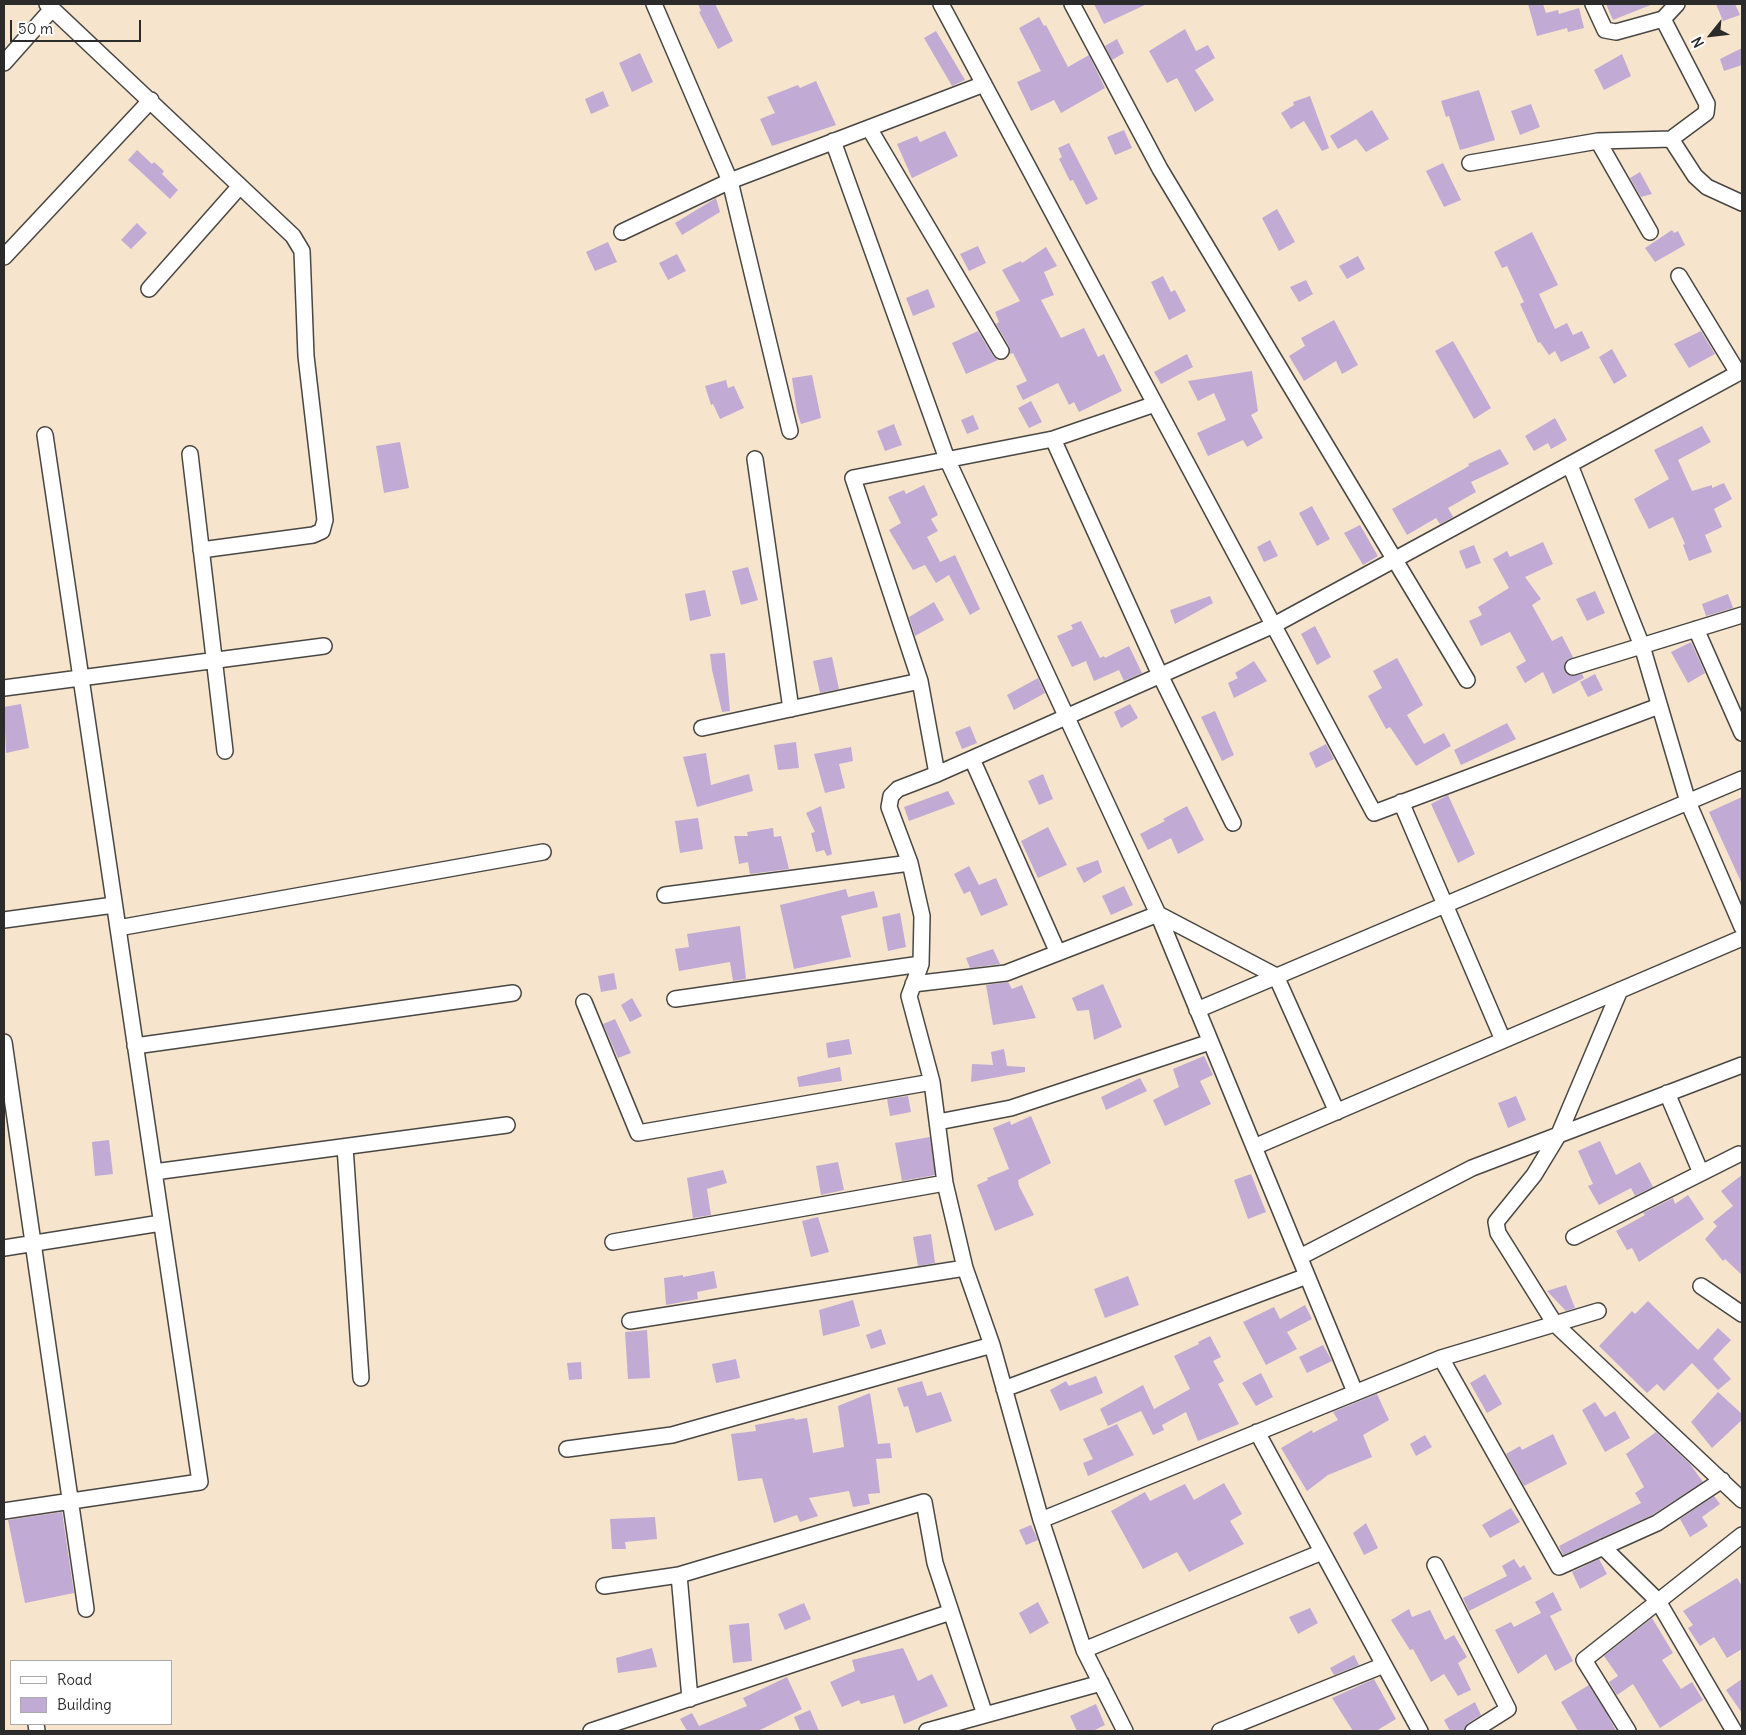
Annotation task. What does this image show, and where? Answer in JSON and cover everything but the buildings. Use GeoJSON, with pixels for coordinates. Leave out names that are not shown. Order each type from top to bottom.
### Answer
{"type":"FeatureCollection","features":[{"type":"Feature","properties":{"kind":"street"},"geometry":{"type":"LineString","coordinates":[[654,4],[730,181],[790,431]]}},
{"type":"Feature","properties":{"kind":"street"},"geometry":{"type":"LineString","coordinates":[[941,4],[1374,813],[1659,706]]}},
{"type":"Feature","properties":{"kind":"street"},"geometry":{"type":"LineString","coordinates":[[1072,4],[1160,169],[1467,680]]}},
{"type":"Feature","properties":{"kind":"street"},"geometry":{"type":"LineString","coordinates":[[1593,4],[1606,30],[1616,32],[1663,19],[1677,4]]}},
{"type":"Feature","properties":{"kind":"street"},"geometry":{"type":"LineString","coordinates":[[4,63],[49,6],[151,100],[293,236],[302,251],[306,356],[325,520],[322,531],[313,535],[201,550]]}},
{"type":"Feature","properties":{"kind":"street"},"geometry":{"type":"LineString","coordinates":[[1470,163],[1598,141],[1671,139],[1706,113],[1707,104],[1663,19]]}},
{"type":"Feature","properties":{"kind":"street"},"geometry":{"type":"LineString","coordinates":[[622,232],[730,181],[984,84]]}},
{"type":"Feature","properties":{"kind":"street"},"geometry":{"type":"LineString","coordinates":[[4,258],[151,100]]}},
{"type":"Feature","properties":{"kind":"street"},"geometry":{"type":"LineString","coordinates":[[869,128],[1001,351]]}},
{"type":"Feature","properties":{"kind":"street"},"geometry":{"type":"LineString","coordinates":[[1671,139],[1695,176],[1707,187],[1742,203]]}},
{"type":"Feature","properties":{"kind":"street"},"geometry":{"type":"LineString","coordinates":[[834,141],[947,459],[1158,914],[1356,1392]]}},
{"type":"Feature","properties":{"kind":"street"},"geometry":{"type":"LineString","coordinates":[[1598,141],[1650,232]]}},
{"type":"Feature","properties":{"kind":"street"},"geometry":{"type":"LineString","coordinates":[[149,289],[240,186]]}},
{"type":"Feature","properties":{"kind":"street"},"geometry":{"type":"LineString","coordinates":[[1125,1731],[1084,1650],[1041,1520],[992,1345],[965,1268],[945,1183],[932,1082],[909,996],[921,964],[922,916],[910,863],[889,807],[891,796],[898,789],[938,774],[1274,625],[1740,372],[1679,276]]}},
{"type":"Feature","properties":{"kind":"street"},"geometry":{"type":"LineString","coordinates":[[938,774],[920,681],[853,478],[1053,438],[1155,404]]}},
{"type":"Feature","properties":{"kind":"street"},"geometry":{"type":"LineString","coordinates":[[4,1511],[200,1482],[45,435]]}},
{"type":"Feature","properties":{"kind":"street"},"geometry":{"type":"LineString","coordinates":[[1053,438],[1160,676],[1233,822]]}},
{"type":"Feature","properties":{"kind":"street"},"geometry":{"type":"LineString","coordinates":[[190,454],[225,752]]}},
{"type":"Feature","properties":{"kind":"street"},"geometry":{"type":"LineString","coordinates":[[755,459],[791,709]]}},
{"type":"Feature","properties":{"kind":"street"},"geometry":{"type":"LineString","coordinates":[[1570,465],[1642,646],[1688,802],[1742,927]]}},
{"type":"Feature","properties":{"kind":"street"},"geometry":{"type":"LineString","coordinates":[[1572,667],[1742,615]]}},
{"type":"Feature","properties":{"kind":"street"},"geometry":{"type":"LineString","coordinates":[[1696,629],[1742,733]]}},
{"type":"Feature","properties":{"kind":"street"},"geometry":{"type":"LineString","coordinates":[[4,688],[324,646]]}},
{"type":"Feature","properties":{"kind":"street"},"geometry":{"type":"LineString","coordinates":[[702,728],[920,681]]}},
{"type":"Feature","properties":{"kind":"street"},"geometry":{"type":"LineString","coordinates":[[972,758],[1058,953]]}},
{"type":"Feature","properties":{"kind":"street"},"geometry":{"type":"LineString","coordinates":[[1197,1010],[1742,779]]}},
{"type":"Feature","properties":{"kind":"street"},"geometry":{"type":"LineString","coordinates":[[1401,802],[1503,1040]]}},
{"type":"Feature","properties":{"kind":"street"},"geometry":{"type":"LineString","coordinates":[[118,928],[543,852]]}},
{"type":"Feature","properties":{"kind":"street"},"geometry":{"type":"LineString","coordinates":[[665,895],[910,863]]}},
{"type":"Feature","properties":{"kind":"street"},"geometry":{"type":"LineString","coordinates":[[4,920],[114,905]]}},
{"type":"Feature","properties":{"kind":"street"},"geometry":{"type":"LineString","coordinates":[[913,984],[1006,973],[1158,914],[1276,976],[1337,1112]]}},
{"type":"Feature","properties":{"kind":"street"},"geometry":{"type":"LineString","coordinates":[[1254,1147],[1742,938]]}},
{"type":"Feature","properties":{"kind":"street"},"geometry":{"type":"LineString","coordinates":[[675,999],[921,964]]}},
{"type":"Feature","properties":{"kind":"street"},"geometry":{"type":"LineString","coordinates":[[1620,990],[1559,1134],[1534,1175],[1496,1222],[1498,1233],[1555,1324],[1742,1500]]}},
{"type":"Feature","properties":{"kind":"street"},"geometry":{"type":"LineString","coordinates":[[135,1046],[513,993]]}},
{"type":"Feature","properties":{"kind":"street"},"geometry":{"type":"LineString","coordinates":[[584,1002],[638,1133],[932,1082]]}},
{"type":"Feature","properties":{"kind":"street"},"geometry":{"type":"LineString","coordinates":[[4,1042],[86,1609]]}},
{"type":"Feature","properties":{"kind":"street"},"geometry":{"type":"LineString","coordinates":[[938,1122],[1011,1108],[1210,1042]]}},
{"type":"Feature","properties":{"kind":"street"},"geometry":{"type":"LineString","coordinates":[[1300,1257],[1472,1168],[1742,1065]]}},
{"type":"Feature","properties":{"kind":"street"},"geometry":{"type":"LineString","coordinates":[[1667,1093],[1701,1173]]}},
{"type":"Feature","properties":{"kind":"street"},"geometry":{"type":"LineString","coordinates":[[154,1172],[507,1125]]}},
{"type":"Feature","properties":{"kind":"street"},"geometry":{"type":"LineString","coordinates":[[345,1147],[360,1378]]}},
{"type":"Feature","properties":{"kind":"street"},"geometry":{"type":"LineString","coordinates":[[1574,1236],[1739,1154]]}},
{"type":"Feature","properties":{"kind":"street"},"geometry":{"type":"LineString","coordinates":[[612,1242],[945,1183]]}},
{"type":"Feature","properties":{"kind":"street"},"geometry":{"type":"LineString","coordinates":[[4,1248],[161,1223]]}},
{"type":"Feature","properties":{"kind":"street"},"geometry":{"type":"LineString","coordinates":[[630,1321],[965,1268]]}},
{"type":"Feature","properties":{"kind":"street"},"geometry":{"type":"LineString","coordinates":[[1004,1389],[1308,1276]]}},
{"type":"Feature","properties":{"kind":"street"},"geometry":{"type":"LineString","coordinates":[[1701,1286],[1742,1314]]}},
{"type":"Feature","properties":{"kind":"street"},"geometry":{"type":"LineString","coordinates":[[1041,1520],[1441,1358],[1598,1311]]}},
{"type":"Feature","properties":{"kind":"street"},"geometry":{"type":"LineString","coordinates":[[567,1449],[672,1435],[992,1345]]}},
{"type":"Feature","properties":{"kind":"street"},"geometry":{"type":"LineString","coordinates":[[1441,1358],[1559,1567],[1657,1523],[1722,1480]]}},
{"type":"Feature","properties":{"kind":"street"},"geometry":{"type":"LineString","coordinates":[[1257,1432],[1420,1731]]}},
{"type":"Feature","properties":{"kind":"street"},"geometry":{"type":"LineString","coordinates":[[604,1586],[679,1575],[924,1502],[936,1563],[985,1715]]}},
{"type":"Feature","properties":{"kind":"street"},"geometry":{"type":"LineString","coordinates":[[1628,1731],[1584,1660],[1742,1535]]}},
{"type":"Feature","properties":{"kind":"street"},"geometry":{"type":"LineString","coordinates":[[1603,1547],[1658,1601],[1734,1731]]}},
{"type":"Feature","properties":{"kind":"street"},"geometry":{"type":"LineString","coordinates":[[1084,1650],[1322,1552]]}},
{"type":"Feature","properties":{"kind":"street"},"geometry":{"type":"LineString","coordinates":[[1435,1565],[1508,1709],[1473,1731]]}},
{"type":"Feature","properties":{"kind":"street"},"geometry":{"type":"LineString","coordinates":[[679,1575],[690,1698]]}},
{"type":"Feature","properties":{"kind":"street"},"geometry":{"type":"LineString","coordinates":[[591,1731],[951,1612]]}},
{"type":"Feature","properties":{"kind":"street"},"geometry":{"type":"LineString","coordinates":[[1220,1731],[1384,1665]]}},
{"type":"Feature","properties":{"kind":"street"},"geometry":{"type":"LineString","coordinates":[[927,1731],[1101,1683]]}}]}
